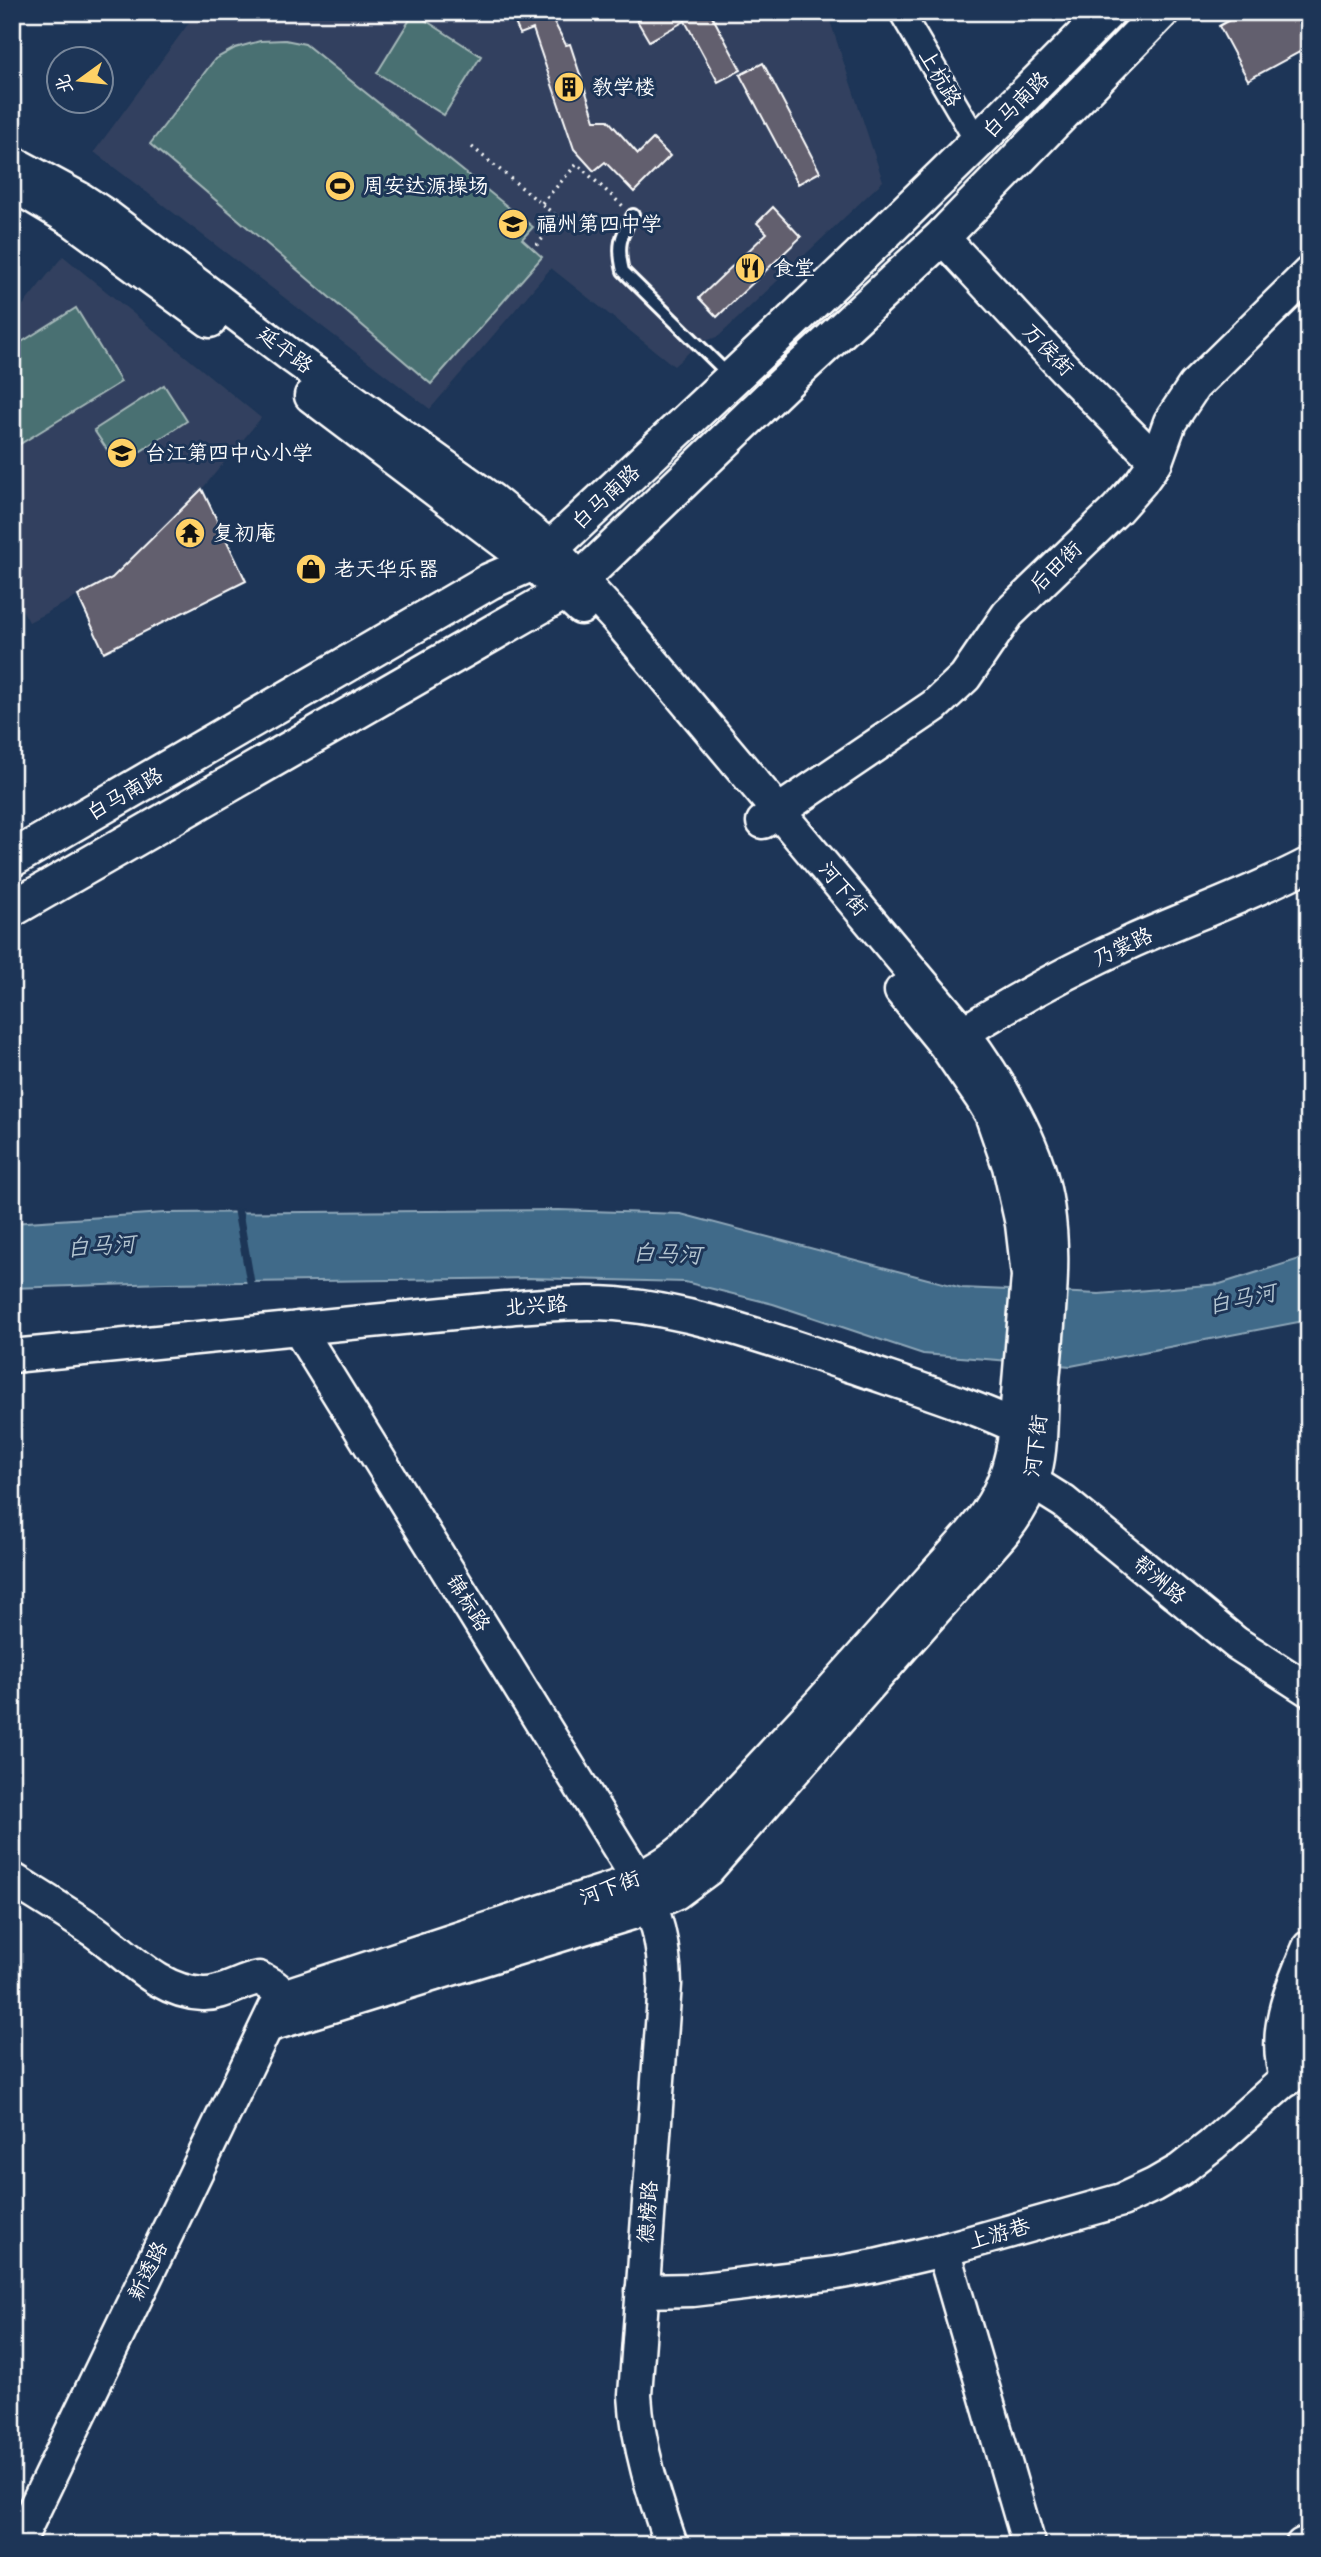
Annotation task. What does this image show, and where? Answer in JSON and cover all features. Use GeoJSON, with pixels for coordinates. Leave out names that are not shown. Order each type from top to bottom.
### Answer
{"type":"FeatureCollection","features":[{"type":"Feature","properties":{"kind":"main road","name":"白马南路"},"geometry":{"type":"LineString","coordinates":[[12,859],[490,581],[542,555],[733,379],[978,143],[1107,12]]}},
{"type":"Feature","properties":{"kind":"main road"},"geometry":{"type":"LineString","coordinates":[[12,909],[573,585],[942,237],[1161,12]]}},
{"type":"Feature","properties":{"kind":"street","name":"上杭路"},"geometry":{"type":"LineString","coordinates":[[901,12],[978,143]]}},
{"type":"Feature","properties":{"kind":"street","name":"延平路"},"geometry":{"type":"LineString","coordinates":[[12,162],[108,217],[294,358],[492,500],[542,555]]}},
{"type":"Feature","properties":{"kind":"street","name":"延平路"},"geometry":{"type":"LineString","coordinates":[[12,186],[72,220],[295,384],[542,555]]}},
{"type":"Feature","properties":{"kind":"street","name":"万侯街"},"geometry":{"type":"LineString","coordinates":[[942,237],[1064,369],[1156,461]]}},
{"type":"Feature","properties":{"kind":"street","name":"后田街"},"geometry":{"type":"LineString","coordinates":[[771,817],[934,706],[956,688],[1008,614],[1117,509],[1156,461],[1170,422],[1194,386],[1309,273]]}},
{"type":"Feature","properties":{"kind":"street","name":"河下街"},"geometry":{"type":"LineString","coordinates":[[280,1997],[645,1892],[676,1893],[707,1870],[1002,1534],[1020,1509],[1039,1274],[1003,1147],[991,1114],[954,1038],[771,817],[604,632],[573,585],[542,555]]}},
{"type":"Feature","properties":{"kind":"street","name":"乃裳路"},"geometry":{"type":"LineString","coordinates":[[954,1038],[1100,957],[1245,895],[1309,864]]}},
{"type":"Feature","properties":{"kind":"street","name":"北兴路"},"geometry":{"type":"LineString","coordinates":[[12,1356],[548,1305],[596,1303],[678,1314],[754,1334],[965,1405],[1028,1432]]}},
{"type":"Feature","properties":{"kind":"street","name":"锦标路"},"geometry":{"type":"LineString","coordinates":[[298,1328],[645,1892]]}},
{"type":"Feature","properties":{"kind":"street","name":"帮洲路"},"geometry":{"type":"LineString","coordinates":[[1021,1475],[1064,1502],[1236,1643],[1309,1690]]}},
{"type":"Feature","properties":{"kind":"street"},"geometry":{"type":"LineString","coordinates":[[12,1879],[93,1930],[150,1975],[175,1988],[203,1994],[216,1993],[241,1982],[259,1978],[275,1987],[280,1997]]}},
{"type":"Feature","properties":{"kind":"street","name":"河下街"},"geometry":{"type":"LineString","coordinates":[[267,2026],[645,1892]]}},
{"type":"Feature","properties":{"kind":"street","name":"德榜路"},"geometry":{"type":"LineString","coordinates":[[645,1892],[661,1937],[665,1984],[635,2395],[638,2428],[649,2479],[671,2545]]}},
{"type":"Feature","properties":{"kind":"street"},"geometry":{"type":"LineString","coordinates":[[1298,2069],[1281,2062],[1280,2049],[1283,2023],[1292,1989],[1309,1947]]}},
{"type":"Feature","properties":{"kind":"street","name":"新透路"},"geometry":{"type":"LineString","coordinates":[[17,2545],[280,1997]]}},
{"type":"Feature","properties":{"kind":"street","name":"上游巷"},"geometry":{"type":"LineString","coordinates":[[642,2291],[693,2290],[836,2273],[898,2262],[1122,2200],[1180,2170],[1298,2069]]}},
{"type":"Feature","properties":{"kind":"street"},"geometry":{"type":"LineString","coordinates":[[943,2250],[1029,2545]]}},
{"type":"Feature","properties":{"kind":"street"},"geometry":{"type":"LineString","coordinates":[[1301,2545],[1309,2542]]}},
{"type":"Feature","properties":{"kind":"lane"},"geometry":{"type":"LineString","coordinates":[[633,215],[621,234],[619,254],[624,271],[733,379]]}},
{"type":"Feature","properties":{"kind":"path"},"geometry":{"type":"LineString","coordinates":[[472,147],[560,219],[533,249]]}},
{"type":"Feature","properties":{"kind":"path"},"geometry":{"type":"LineString","coordinates":[[542,204],[576,164],[633,215]]}},
{"type":"Feature","properties":{"kind":"shaded area","name":"福州第四中学"},"geometry":{"type":"Polygon","coordinates":[[[197,12],[827,12],[883,181],[719,336],[698,344],[674,366],[551,268],[430,409],[94,152],[197,12]]]}},
{"type":"Feature","properties":{"kind":"shaded area","name":"台江第四中心小学"},"geometry":{"type":"Polygon","coordinates":[[[63,256],[261,418],[202,489],[112,578],[29,622],[15,596],[12,597],[12,319],[63,256]]]}},
{"type":"Feature","properties":{"kind":"green space"},"geometry":{"type":"Polygon","coordinates":[[[414,13],[481,56],[444,115],[377,73],[414,13]]]}},
{"type":"Feature","properties":{"kind":"green space","name":"周安达源操场"},"geometry":{"type":"Polygon","coordinates":[[[285,40],[305,44],[533,227],[522,239],[542,257],[431,384],[150,144],[215,59],[235,48],[260,41],[285,40]]]}},
{"type":"Feature","properties":{"kind":"green space"},"geometry":{"type":"Polygon","coordinates":[[[76,308],[121,382],[12,449],[12,348],[76,308]]]}},
{"type":"Feature","properties":{"kind":"green space"},"geometry":{"type":"Polygon","coordinates":[[[164,385],[187,421],[118,466],[94,430],[164,385]]]}},
{"type":"Feature","properties":{"kind":"water","name":"白马河"},"geometry":{"type":"Polygon","coordinates":[[[559,1210],[681,1214],[962,1288],[1099,1294],[1220,1284],[1309,1256],[1309,1320],[1071,1366],[923,1354],[773,1304],[685,1282],[528,1278],[12,1288],[12,1223],[164,1213],[559,1210]]]}},
{"type":"Feature","properties":{"kind":"pier"},"geometry":{"type":"Polygon","coordinates":[[[233,1209],[242,1209],[255,1285],[247,1285],[233,1209]]]}},
{"type":"Feature","properties":{"kind":"building"},"geometry":{"type":"Polygon","coordinates":[[[510,12],[572,12],[553,20],[566,45],[570,44],[595,120],[608,120],[638,154],[653,139],[670,156],[634,192],[605,162],[594,171],[574,149],[533,29],[520,34],[510,12]]]}},
{"type":"Feature","properties":{"kind":"building"},"geometry":{"type":"Polygon","coordinates":[[[632,12],[710,12],[741,70],[718,82],[685,21],[649,41],[632,12]]]}},
{"type":"Feature","properties":{"kind":"building"},"geometry":{"type":"Polygon","coordinates":[[[1244,12],[1309,12],[1309,47],[1248,80],[1219,26],[1244,12]]]}},
{"type":"Feature","properties":{"kind":"building"},"geometry":{"type":"Polygon","coordinates":[[[763,63],[820,172],[798,184],[740,75],[763,63]]]}},
{"type":"Feature","properties":{"kind":"building","name":"食堂"},"geometry":{"type":"Polygon","coordinates":[[[773,207],[801,237],[717,317],[699,298],[767,233],[757,223],[773,207]]]}},
{"type":"Feature","properties":{"kind":"building","name":"复初庵"},"geometry":{"type":"Polygon","coordinates":[[[202,489],[246,581],[104,652],[78,596],[112,578],[202,489]]]}},
{"type":"Feature","properties":{"kind":"place","name":"教学楼"},"geometry":{"type":"Point","coordinates":[569,87]}},
{"type":"Feature","properties":{"kind":"place","name":"周安达源操场"},"geometry":{"type":"Point","coordinates":[340,186]}},
{"type":"Feature","properties":{"kind":"place","name":"福州第四中学"},"geometry":{"type":"Point","coordinates":[513,224]}},
{"type":"Feature","properties":{"kind":"place","name":"食堂"},"geometry":{"type":"Point","coordinates":[750,268]}},
{"type":"Feature","properties":{"kind":"place","name":"台江第四中心小学"},"geometry":{"type":"Point","coordinates":[122,453]}},
{"type":"Feature","properties":{"kind":"place","name":"复初庵"},"geometry":{"type":"Point","coordinates":[190,533]}},
{"type":"Feature","properties":{"kind":"place","name":"老天华乐器"},"geometry":{"type":"Point","coordinates":[311,569]}}]}
